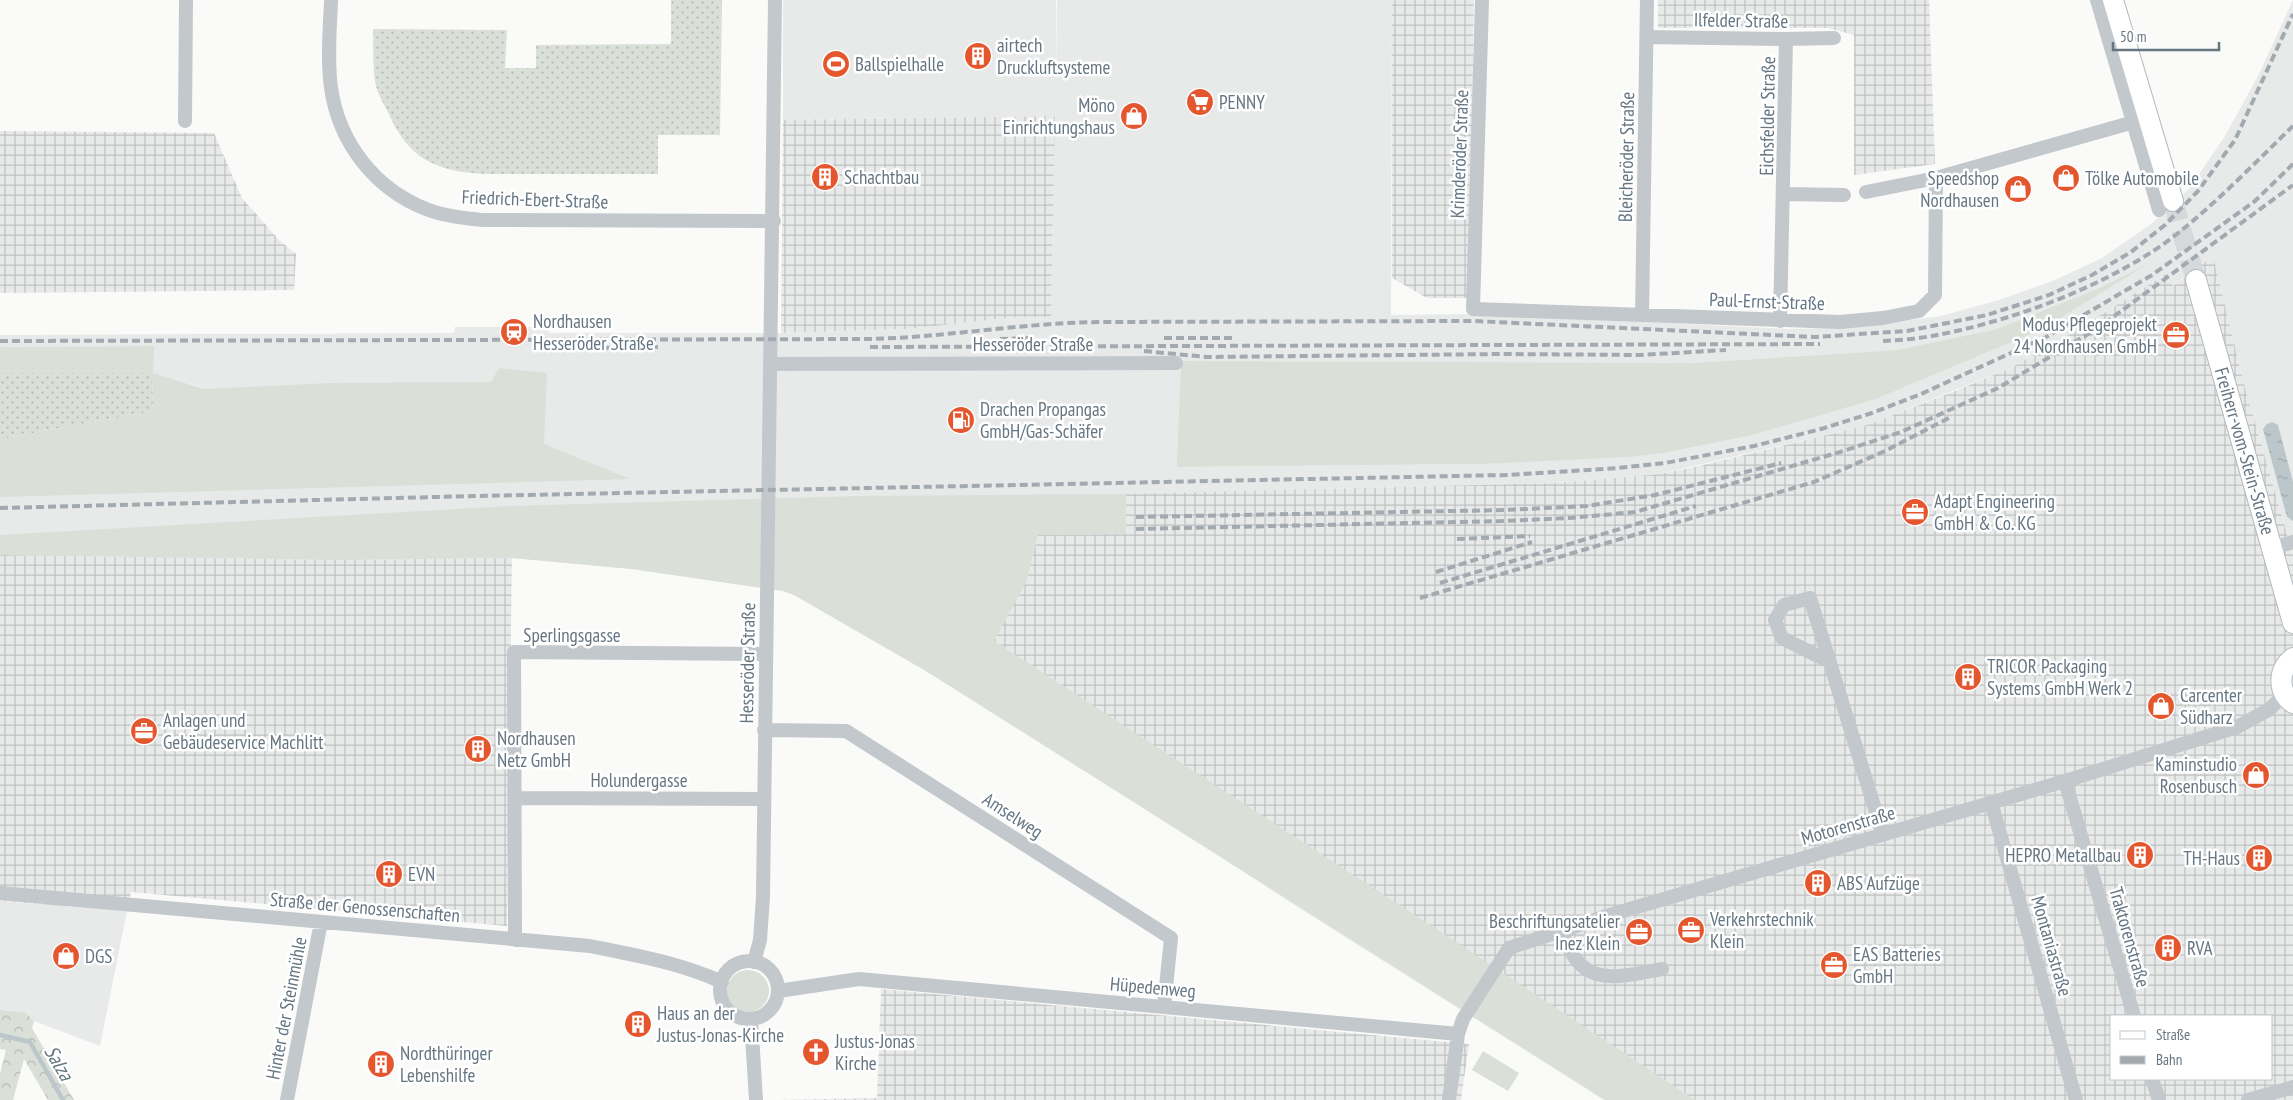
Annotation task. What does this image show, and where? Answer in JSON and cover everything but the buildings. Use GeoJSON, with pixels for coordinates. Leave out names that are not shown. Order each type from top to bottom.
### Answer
{"type":"FeatureCollection","features":[{"type":"Feature","properties":{"kind":"main road"},"geometry":{"type":"LineString","coordinates":[[2113,0],[2166,206]]}},
{"type":"Feature","properties":{"kind":"main road","name":"Freiherr-vom-Stein-Straße"},"geometry":{"type":"LineString","coordinates":[[2196,280],[2293,623]]}},
{"type":"Feature","properties":{"kind":"main road"},"geometry":{"type":"LineString","coordinates":[[2289,699],[2281,677],[2283,669],[2293,658]]}},
{"type":"Feature","properties":{"kind":"street"},"geometry":{"type":"LineString","coordinates":[[185,121],[186,0]]}},
{"type":"Feature","properties":{"kind":"street","name":"Friedrich-Ebert-Straße"},"geometry":{"type":"LineString","coordinates":[[331,0],[329,63],[336,113],[347,138],[360,160],[381,182],[403,198],[427,209],[454,216],[483,220],[774,221]]}},
{"type":"Feature","properties":{"kind":"street","name":"Hesseröder Straße"},"geometry":{"type":"LineString","coordinates":[[754,962],[760,940],[763,897],[764,730],[774,221],[775,0]]}},
{"type":"Feature","properties":{"kind":"street","name":"Krimderöder Straße"},"geometry":{"type":"LineString","coordinates":[[1473,309],[1482,0]]}},
{"type":"Feature","properties":{"kind":"street","name":"Bleicheröder Straße"},"geometry":{"type":"LineString","coordinates":[[1642,315],[1647,0]]}},
{"type":"Feature","properties":{"kind":"street"},"geometry":{"type":"LineString","coordinates":[[2097,0],[2134,122],[2166,206]]}},
{"type":"Feature","properties":{"kind":"street","name":"Ilfelder Straße"},"geometry":{"type":"LineString","coordinates":[[1647,38],[1834,38]]}},
{"type":"Feature","properties":{"kind":"street","name":"Eichsfelder Straße"},"geometry":{"type":"LineString","coordinates":[[1780,321],[1786,39]]}},
{"type":"Feature","properties":{"kind":"street"},"geometry":{"type":"LineString","coordinates":[[1866,192],[1936,178],[2134,122]]}},
{"type":"Feature","properties":{"kind":"street","name":"Paul-Ernst-Straße"},"geometry":{"type":"LineString","coordinates":[[1473,309],[1840,322],[1883,318],[1918,311],[1934,295],[1936,178]]}},
{"type":"Feature","properties":{"kind":"street","name":"Eichsfelder Straße"},"geometry":{"type":"LineString","coordinates":[[1784,194],[1844,195]]}},
{"type":"Feature","properties":{"kind":"street","name":"Hesseröder Straße"},"geometry":{"type":"LineString","coordinates":[[771,364],[1176,363]]}},
{"type":"Feature","properties":{"kind":"street"},"geometry":{"type":"LineString","coordinates":[[2273,548],[2293,542]]}},
{"type":"Feature","properties":{"kind":"street"},"geometry":{"type":"LineString","coordinates":[[1830,662],[1782,638],[1775,620],[1784,605],[1810,598],[1830,662],[1882,835]]}},
{"type":"Feature","properties":{"kind":"street","name":"Sperlingsgasse"},"geometry":{"type":"LineString","coordinates":[[515,940],[514,652],[766,654]]}},
{"type":"Feature","properties":{"kind":"street","name":"Motorenstraße"},"geometry":{"type":"LineString","coordinates":[[1458,1034],[1463,1018],[1509,948],[1561,930],[2065,781],[2237,727],[2289,699]]}},
{"type":"Feature","properties":{"kind":"street","name":"Amselweg"},"geometry":{"type":"LineString","coordinates":[[764,730],[846,730],[1171,938],[1164,1007]]}},
{"type":"Feature","properties":{"kind":"street","name":"Traktorenstraße"},"geometry":{"type":"LineString","coordinates":[[2065,781],[2134,1015]]}},
{"type":"Feature","properties":{"kind":"street","name":"Holundergasse"},"geometry":{"type":"LineString","coordinates":[[516,798],[763,799]]}},
{"type":"Feature","properties":{"kind":"street","name":"Montaniastraße"},"geometry":{"type":"LineString","coordinates":[[1991,802],[2076,1100]]}},
{"type":"Feature","properties":{"kind":"street","name":"Straße der Genossenschaften"},"geometry":{"type":"LineString","coordinates":[[0,893],[590,946],[652,958],[698,971],[722,982]]}},
{"type":"Feature","properties":{"kind":"street","name":"Hinter der Steinmühle"},"geometry":{"type":"LineString","coordinates":[[287,1100],[321,922]]}},
{"type":"Feature","properties":{"kind":"street"},"geometry":{"type":"LineString","coordinates":[[1561,930],[1575,959],[1594,973],[1616,976],[1662,969]]}},
{"type":"Feature","properties":{"kind":"street"},"geometry":{"type":"LineString","coordinates":[[754,962],[767,968],[774,976],[778,991],[776,1001],[770,1010],[757,1018],[750,1019],[734,1015],[725,1006],[720,993],[722,982],[733,967],[739,963],[754,962]]}},
{"type":"Feature","properties":{"kind":"street","name":"Hüpedenweg"},"geometry":{"type":"LineString","coordinates":[[778,991],[859,979],[1458,1034]]}},
{"type":"Feature","properties":{"kind":"street"},"geometry":{"type":"LineString","coordinates":[[750,1019],[756,1100]]}},
{"type":"Feature","properties":{"kind":"street"},"geometry":{"type":"LineString","coordinates":[[1449,1100],[1458,1034]]}},
{"type":"Feature","properties":{"kind":"street"},"geometry":{"type":"LineString","coordinates":[[2152,1080],[2159,1100]]}},
{"type":"Feature","properties":{"kind":"street"},"geometry":{"type":"LineString","coordinates":[[2248,1100],[2293,1087]]}},
{"type":"Feature","properties":{"kind":"shaded area"},"geometry":{"type":"Polygon","coordinates":[[[783,0],[1056,0],[1056,75],[1057,0],[1392,0],[1391,315],[1479,314],[1788,329],[1840,328],[1937,317],[1999,300],[2055,280],[2102,258],[2151,224],[2189,189],[2225,136],[2259,74],[2293,0],[2293,555],[2244,384],[2213,256],[2172,286],[2166,274],[2072,333],[2011,368],[1864,426],[1660,474],[1557,483],[1321,489],[994,641],[1695,1100],[1604,1100],[1304,911],[1127,796],[926,671],[794,595],[783,591],[632,569],[512,558],[334,560],[0,555],[0,439],[153,411],[204,388],[152,373],[153,346],[0,347],[0,335],[454,333],[455,327],[548,327],[549,333],[781,333],[907,329],[1019,317],[1051,317],[1055,116],[783,120],[783,0]],[[2140,268],[2097,289],[1997,329],[1897,350],[1691,363],[1181,361],[1178,467],[1482,464],[1664,453],[1753,435],[1876,399],[2043,329],[2140,268]]]}},
{"type":"Feature","properties":{"kind":"shaded area"},"geometry":{"type":"Polygon","coordinates":[[[1392,0],[1474,0],[1469,298],[1427,298],[1392,278],[1392,0]]]}},
{"type":"Feature","properties":{"kind":"shaded area"},"geometry":{"type":"Polygon","coordinates":[[[1658,0],[1929,0],[1935,164],[1854,175],[1854,35],[1828,28],[1658,28],[1658,0]]]}},
{"type":"Feature","properties":{"kind":"shaded area"},"geometry":{"type":"Polygon","coordinates":[[[1055,116],[1051,317],[1019,317],[907,329],[781,333],[783,120],[1055,116]]]}},
{"type":"Feature","properties":{"kind":"shaded area"},"geometry":{"type":"Polygon","coordinates":[[[0,131],[214,133],[242,198],[279,240],[296,254],[294,290],[0,293],[0,131]]]}},
{"type":"Feature","properties":{"kind":"shaded area"},"geometry":{"type":"Polygon","coordinates":[[[2213,256],[2244,384],[2293,555],[2293,1100],[1695,1100],[994,641],[1026,582],[1038,535],[1125,534],[1126,494],[1557,483],[1660,474],[1699,466],[1864,426],[2011,368],[2072,333],[2166,274],[2173,286],[2213,256]]]}},
{"type":"Feature","properties":{"kind":"shaded area"},"geometry":{"type":"Polygon","coordinates":[[[0,555],[334,560],[512,558],[507,926],[131,892],[127,911],[0,901],[0,555]]]}},
{"type":"Feature","properties":{"kind":"shaded area"},"geometry":{"type":"Polygon","coordinates":[[[0,901],[127,911],[100,1046],[34,1021],[25,1012],[0,1010],[0,901]]]}},
{"type":"Feature","properties":{"kind":"shaded area"},"geometry":{"type":"Polygon","coordinates":[[[881,989],[1469,1044],[1461,1100],[775,1100],[877,1098],[881,989]]]}},
{"type":"Feature","properties":{"kind":"green space"},"geometry":{"type":"Polygon","coordinates":[[[671,0],[722,0],[720,135],[658,135],[658,174],[485,174],[451,170],[425,159],[414,151],[395,127],[377,89],[374,72],[373,29],[507,30],[505,68],[536,68],[536,45],[671,44],[671,0]]]}},
{"type":"Feature","properties":{"kind":"green space"},"geometry":{"type":"Polygon","coordinates":[[[2146,265],[2043,329],[1876,399],[1753,435],[1664,453],[1628,457],[1482,464],[1177,467],[1181,361],[1691,363],[1897,350],[1997,329],[2097,289],[2146,265]]]}},
{"type":"Feature","properties":{"kind":"green space"},"geometry":{"type":"Polygon","coordinates":[[[154,346],[153,373],[205,389],[331,383],[491,382],[499,368],[547,373],[544,444],[630,479],[0,497],[0,439],[153,411],[152,373],[0,373],[0,347],[154,346]]]}},
{"type":"Feature","properties":{"kind":"green space"},"geometry":{"type":"Polygon","coordinates":[[[0,373],[152,373],[153,411],[0,439],[0,373]]]}},
{"type":"Feature","properties":{"kind":"green space"},"geometry":{"type":"Polygon","coordinates":[[[1126,494],[1126,534],[1038,535],[1026,582],[994,641],[1695,1100],[1605,1100],[926,671],[794,595],[783,591],[632,569],[512,558],[334,560],[0,555],[0,535],[510,506],[859,496],[1126,494]]]}},
{"type":"Feature","properties":{"kind":"green space"},"geometry":{"type":"Polygon","coordinates":[[[752,970],[760,973],[766,979],[769,991],[766,1003],[760,1009],[744,1012],[736,1009],[730,1003],[727,987],[730,979],[736,973],[752,970]]]}},
{"type":"Feature","properties":{"kind":"green space"},"geometry":{"type":"Polygon","coordinates":[[[0,1010],[25,1012],[34,1021],[32,1028],[74,1100],[48,1100],[24,1059],[13,1100],[0,1100],[0,1074],[6,1050],[0,1049],[0,1010]]]}},
{"type":"Feature","properties":{"kind":"green space"},"geometry":{"type":"Polygon","coordinates":[[[1483,1051],[1519,1073],[1508,1091],[1472,1070],[1483,1051]]]}},
{"type":"Feature","properties":{"kind":"water"},"geometry":{"type":"Polygon","coordinates":[[[2272,422],[2278,425],[2293,482],[2293,521],[2287,517],[2263,429],[2272,422]]]}},
{"type":"Feature","properties":{"kind":"waterway","name":"Salza"},"geometry":{"type":"LineString","coordinates":[[0,1035],[30,1042],[63,1100]]}},
{"type":"Feature","properties":{"kind":"tunnel"},"geometry":{"type":"LineString","coordinates":[[2173,201],[2196,280]]}},
{"type":"Feature","properties":{"kind":"railway"},"geometry":{"type":"LineString","coordinates":[[0,341],[871,339],[1099,322],[1474,321],[1814,337],[1907,331],[1987,315],[2049,295],[2092,275],[2131,252],[2165,225],[2198,191],[2235,140],[2293,14]]}},
{"type":"Feature","properties":{"kind":"railway"},"geometry":{"type":"LineString","coordinates":[[1883,341],[1932,336],[1997,321],[2063,297],[2127,267],[2182,230],[2239,179],[2293,126]]}},
{"type":"Feature","properties":{"kind":"railway"},"geometry":{"type":"LineString","coordinates":[[0,508],[475,496],[1506,475],[1665,463],[1754,446],[1821,429],[1872,413],[1921,394],[2046,337],[2152,275],[2255,201],[2293,164]]}},
{"type":"Feature","properties":{"kind":"railway"},"geometry":{"type":"LineString","coordinates":[[1136,529],[1502,521],[1570,518],[1635,512],[1840,452],[1901,432],[1998,388],[2098,328],[2293,185]]}},
{"type":"Feature","properties":{"kind":"railway"},"geometry":{"type":"LineString","coordinates":[[1000,339],[1031,338]]}},
{"type":"Feature","properties":{"kind":"railway"},"geometry":{"type":"LineString","coordinates":[[1164,338],[1236,338]]}},
{"type":"Feature","properties":{"kind":"railway"},"geometry":{"type":"LineString","coordinates":[[870,347],[1820,344]]}},
{"type":"Feature","properties":{"kind":"railway"},"geometry":{"type":"LineString","coordinates":[[605,348],[658,347]]}},
{"type":"Feature","properties":{"kind":"railway"},"geometry":{"type":"LineString","coordinates":[[1144,351],[1207,357],[1503,354],[1640,355],[1726,350]]}},
{"type":"Feature","properties":{"kind":"railway"},"geometry":{"type":"LineString","coordinates":[[1420,598],[1814,482],[1885,451],[1949,418]]}},
{"type":"Feature","properties":{"kind":"railway"},"geometry":{"type":"LineString","coordinates":[[1136,517],[1505,510],[1587,506],[1655,495],[1781,463]]}},
{"type":"Feature","properties":{"kind":"railway"},"geometry":{"type":"LineString","coordinates":[[1440,583],[1696,506]]}},
{"type":"Feature","properties":{"kind":"railway"},"geometry":{"type":"LineString","coordinates":[[1457,539],[1530,536]]}},
{"type":"Feature","properties":{"kind":"railway"},"geometry":{"type":"LineString","coordinates":[[1436,572],[1532,542]]}},
{"type":"Feature","properties":{"kind":"place","name":"airtech Druckluftsysteme"},"geometry":{"type":"Point","coordinates":[978,56]}},
{"type":"Feature","properties":{"kind":"place","name":"Ballspielhalle"},"geometry":{"type":"Point","coordinates":[836,64]}},
{"type":"Feature","properties":{"kind":"place","name":"PENNY"},"geometry":{"type":"Point","coordinates":[1200,102]}},
{"type":"Feature","properties":{"kind":"place","name":"Möno Einrichtungshaus"},"geometry":{"type":"Point","coordinates":[1134,116]}},
{"type":"Feature","properties":{"kind":"place","name":"Schachtbau"},"geometry":{"type":"Point","coordinates":[825,177]}},
{"type":"Feature","properties":{"kind":"place","name":"Tölke Automobile"},"geometry":{"type":"Point","coordinates":[2066,178]}},
{"type":"Feature","properties":{"kind":"place","name":"Speedshop Nordhausen"},"geometry":{"type":"Point","coordinates":[2018,189]}},
{"type":"Feature","properties":{"kind":"place","name":"Nordhausen Hesseröder Straße"},"geometry":{"type":"Point","coordinates":[514,332]}},
{"type":"Feature","properties":{"kind":"place","name":"Modus Pflegeprojekt 24 Nordhausen GmbH"},"geometry":{"type":"Point","coordinates":[2176,335]}},
{"type":"Feature","properties":{"kind":"place","name":"Drachen Propangas GmbH/Gas-Schäfer"},"geometry":{"type":"Point","coordinates":[961,420]}},
{"type":"Feature","properties":{"kind":"place","name":"Adapt Engineering GmbH & Co. KG"},"geometry":{"type":"Point","coordinates":[1915,512]}},
{"type":"Feature","properties":{"kind":"place","name":"TRICOR Packaging Systems GmbH Werk 2"},"geometry":{"type":"Point","coordinates":[1968,677]}},
{"type":"Feature","properties":{"kind":"place","name":"Carcenter Südharz"},"geometry":{"type":"Point","coordinates":[2161,706]}},
{"type":"Feature","properties":{"kind":"place","name":"Anlagen und Gebäudeservice Machlitt"},"geometry":{"type":"Point","coordinates":[144,731]}},
{"type":"Feature","properties":{"kind":"place","name":"Nordhausen Netz GmbH"},"geometry":{"type":"Point","coordinates":[478,749]}},
{"type":"Feature","properties":{"kind":"place","name":"Kaminstudio Rosenbusch"},"geometry":{"type":"Point","coordinates":[2256,775]}},
{"type":"Feature","properties":{"kind":"place","name":"HEPRO Metallbau"},"geometry":{"type":"Point","coordinates":[2140,855]}},
{"type":"Feature","properties":{"kind":"place","name":"TH-Haus"},"geometry":{"type":"Point","coordinates":[2259,858]}},
{"type":"Feature","properties":{"kind":"place","name":"EVN"},"geometry":{"type":"Point","coordinates":[389,874]}},
{"type":"Feature","properties":{"kind":"place","name":"ABS Aufzüge"},"geometry":{"type":"Point","coordinates":[1818,883]}},
{"type":"Feature","properties":{"kind":"place","name":"Verkehrstechnik Klein"},"geometry":{"type":"Point","coordinates":[1691,930]}},
{"type":"Feature","properties":{"kind":"place","name":"Beschriftungsatelier Inez Klein"},"geometry":{"type":"Point","coordinates":[1639,932]}},
{"type":"Feature","properties":{"kind":"place","name":"RVA"},"geometry":{"type":"Point","coordinates":[2168,948]}},
{"type":"Feature","properties":{"kind":"place","name":"DGS"},"geometry":{"type":"Point","coordinates":[66,956]}},
{"type":"Feature","properties":{"kind":"place","name":"EAS Batteries GmbH"},"geometry":{"type":"Point","coordinates":[1834,965]}},
{"type":"Feature","properties":{"kind":"place","name":"Haus an der Justus-Jonas-Kirche"},"geometry":{"type":"Point","coordinates":[638,1024]}},
{"type":"Feature","properties":{"kind":"place","name":"Justus-Jonas Kirche"},"geometry":{"type":"Point","coordinates":[816,1052]}},
{"type":"Feature","properties":{"kind":"place","name":"Nordthüringer Lebenshilfe"},"geometry":{"type":"Point","coordinates":[381,1064]}}]}
